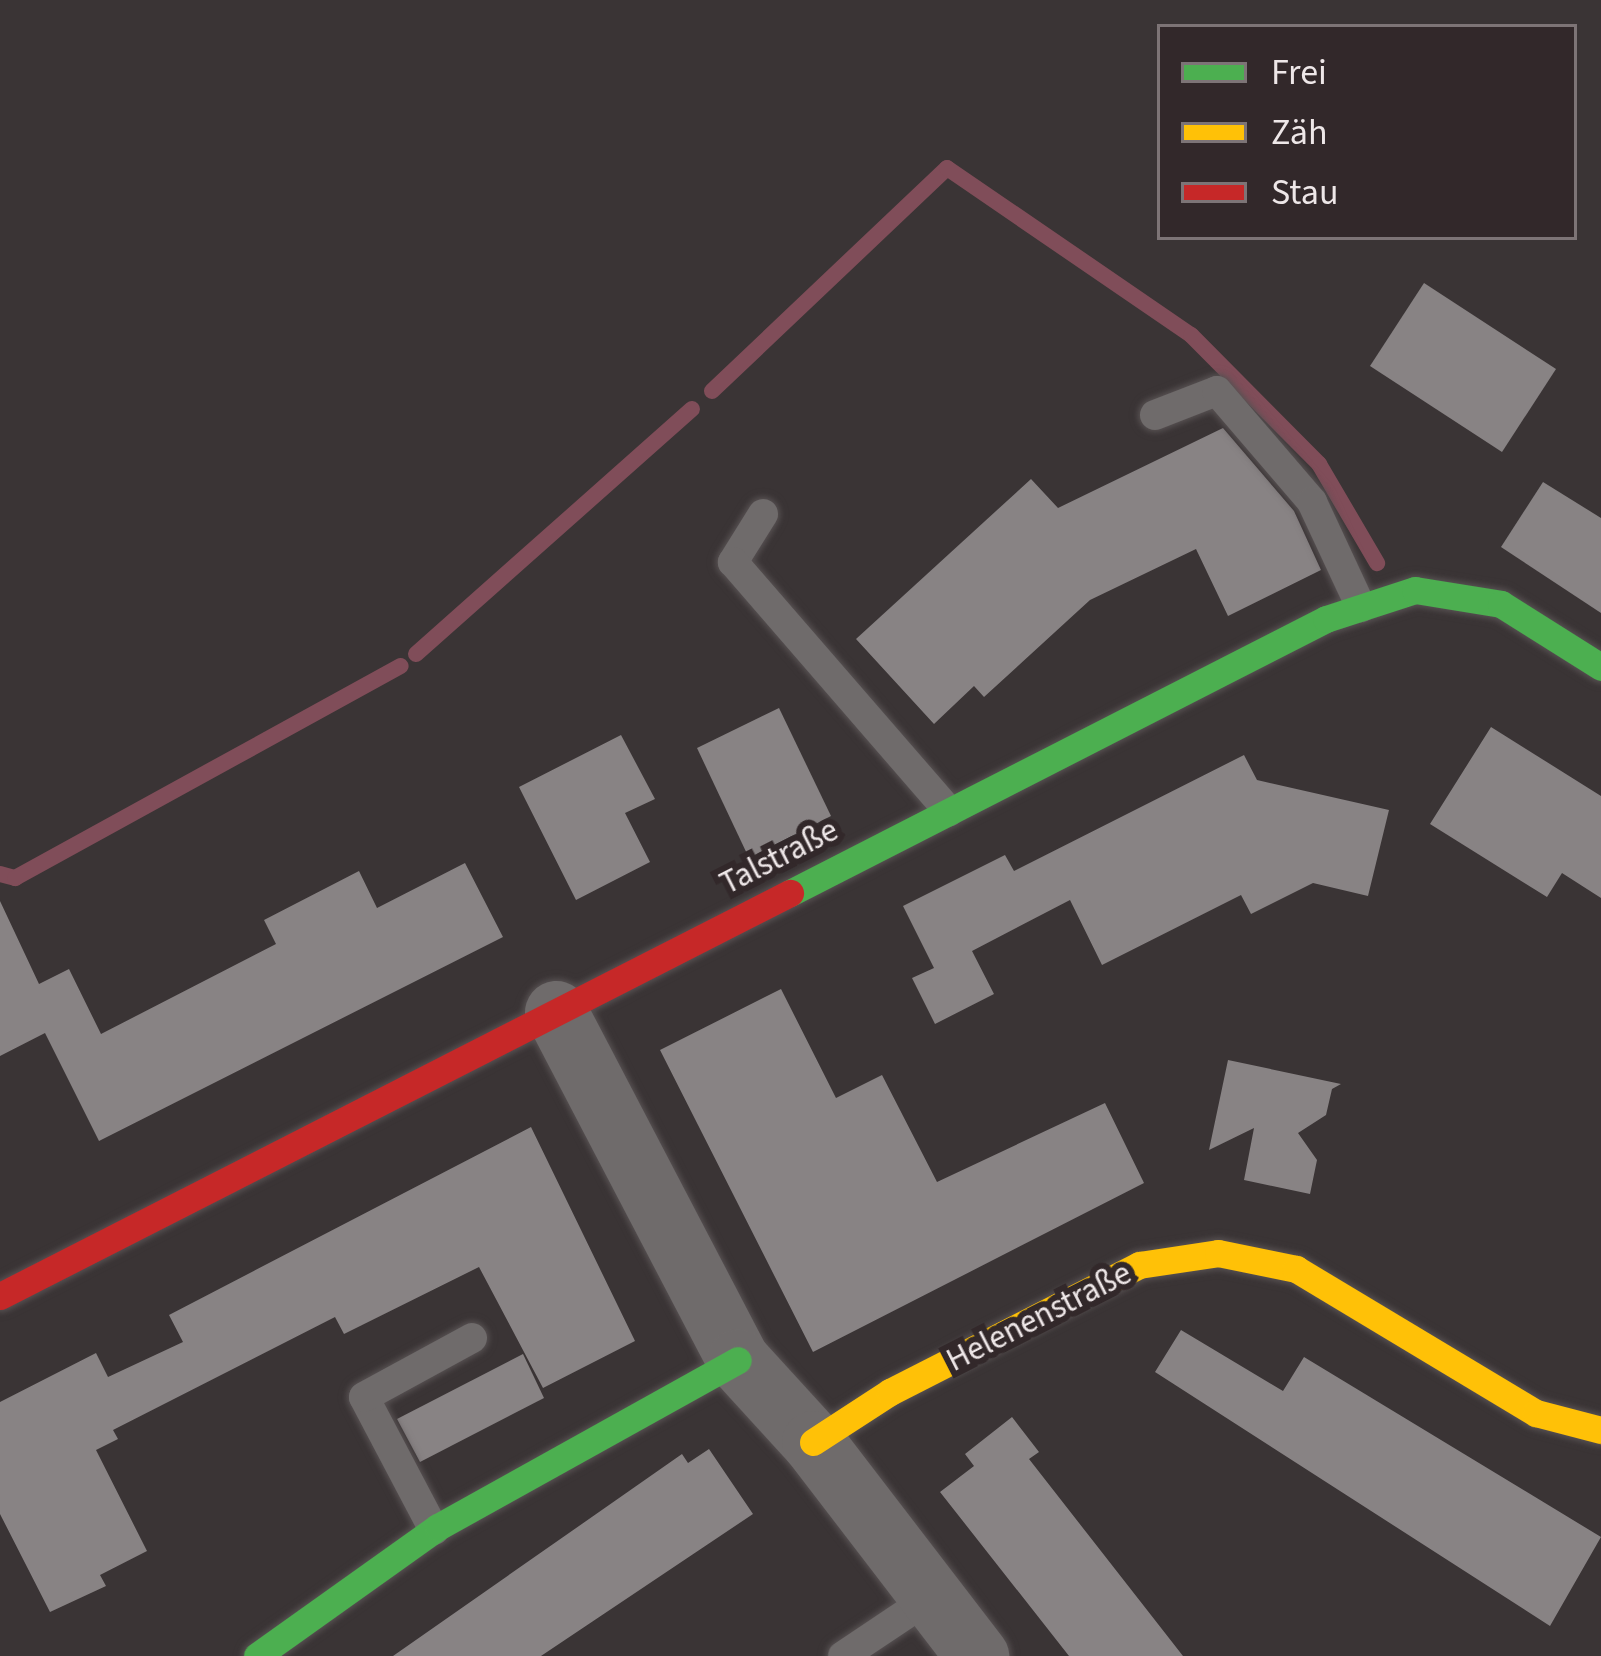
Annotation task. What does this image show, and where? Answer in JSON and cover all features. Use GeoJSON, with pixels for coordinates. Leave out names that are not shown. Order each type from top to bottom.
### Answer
{"type":"FeatureCollection","features":[{"type":"Feature","properties":{"kind":"street","name":"Talstraße"},"geometry":{"type":"LineString","coordinates":[[0,1296],[949,811],[1361,607],[1415,590],[1501,604],[1599,661]]}},
{"type":"Feature","properties":{"kind":"street"},"geometry":{"type":"LineString","coordinates":[[556,1012],[738,1360],[813,1442],[977,1656]]}},
{"type":"Feature","properties":{"kind":"street","name":"Helenenstraße"},"geometry":{"type":"LineString","coordinates":[[813,1442],[890,1392],[1139,1264],[1218,1253],[1296,1269],[1536,1413],[1601,1430]]}},
{"type":"Feature","properties":{"kind":"street"},"geometry":{"type":"LineString","coordinates":[[257,1656],[434,1530],[738,1360]]}},
{"type":"Feature","properties":{"kind":"lane"},"geometry":{"type":"LineString","coordinates":[[1155,415],[1217,391],[1312,502],[1361,607]]}},
{"type":"Feature","properties":{"kind":"lane"},"geometry":{"type":"LineString","coordinates":[[764,514],[733,562],[949,811]]}},
{"type":"Feature","properties":{"kind":"lane"},"geometry":{"type":"LineString","coordinates":[[434,1530],[364,1397],[472,1338]]}},
{"type":"Feature","properties":{"kind":"lane"},"geometry":{"type":"LineString","coordinates":[[843,1656],[931,1597]]}},
{"type":"Feature","properties":{"kind":"building"},"geometry":{"type":"Polygon","coordinates":[[[1424,283],[1556,369],[1502,452],[1370,366],[1424,283]]]}},
{"type":"Feature","properties":{"kind":"building"},"geometry":{"type":"Polygon","coordinates":[[[1223,428],[1294,511],[1321,570],[1228,616],[1196,549],[1090,600],[984,697],[974,686],[934,724],[856,639],[1031,479],[1058,508],[1223,428]]]}},
{"type":"Feature","properties":{"kind":"building"},"geometry":{"type":"Polygon","coordinates":[[[1543,482],[1601,518],[1601,613],[1501,547],[1543,482]]]}},
{"type":"Feature","properties":{"kind":"building"},"geometry":{"type":"Polygon","coordinates":[[[779,708],[831,816],[749,858],[697,748],[779,708]]]}},
{"type":"Feature","properties":{"kind":"building"},"geometry":{"type":"Polygon","coordinates":[[[1491,727],[1601,796],[1601,898],[1562,873],[1547,897],[1430,824],[1491,727]]]}},
{"type":"Feature","properties":{"kind":"building"},"geometry":{"type":"Polygon","coordinates":[[[621,735],[655,799],[625,813],[650,862],[576,900],[519,787],[621,735]]]}},
{"type":"Feature","properties":{"kind":"building"},"geometry":{"type":"Polygon","coordinates":[[[1244,755],[1257,780],[1389,810],[1368,896],[1313,883],[1251,914],[1241,895],[1102,965],[1070,900],[972,951],[994,994],[935,1024],[912,978],[934,968],[903,906],[1005,855],[1014,871],[1244,755]]]}},
{"type":"Feature","properties":{"kind":"building"},"geometry":{"type":"Polygon","coordinates":[[[465,863],[503,937],[99,1141],[45,1033],[0,1056],[0,901],[39,984],[69,969],[101,1034],[276,944],[264,920],[359,871],[377,908],[465,863]]]}},
{"type":"Feature","properties":{"kind":"building"},"geometry":{"type":"Polygon","coordinates":[[[781,989],[836,1098],[882,1075],[937,1182],[1105,1103],[1144,1183],[813,1352],[660,1050],[781,989]]]}},
{"type":"Feature","properties":{"kind":"building"},"geometry":{"type":"Polygon","coordinates":[[[1228,1060],[1341,1084],[1332,1089],[1326,1115],[1298,1133],[1317,1160],[1310,1194],[1244,1180],[1254,1128],[1209,1150],[1228,1060]]]}},
{"type":"Feature","properties":{"kind":"building"},"geometry":{"type":"Polygon","coordinates":[[[531,1127],[635,1341],[543,1388],[479,1267],[344,1334],[335,1317],[113,1430],[118,1439],[96,1450],[147,1551],[100,1575],[106,1586],[50,1612],[0,1514],[0,1402],[96,1353],[108,1377],[183,1342],[169,1315],[531,1127]]]}},
{"type":"Feature","properties":{"kind":"building"},"geometry":{"type":"Polygon","coordinates":[[[1181,1330],[1283,1391],[1304,1357],[1601,1537],[1550,1626],[1155,1372],[1181,1330]]]}},
{"type":"Feature","properties":{"kind":"building"},"geometry":{"type":"Polygon","coordinates":[[[523,1354],[544,1398],[420,1462],[397,1419],[523,1354]]]}},
{"type":"Feature","properties":{"kind":"building"},"geometry":{"type":"Polygon","coordinates":[[[1012,1417],[1039,1452],[1029,1459],[1183,1656],[1069,1656],[940,1492],[974,1466],[965,1454],[1012,1417]]]}},
{"type":"Feature","properties":{"kind":"building"},"geometry":{"type":"Polygon","coordinates":[[[709,1449],[753,1514],[541,1656],[393,1656],[682,1454],[688,1463],[709,1449]]]}},
{"type":"Feature","properties":{"kind":"waterway"},"geometry":{"type":"LineString","coordinates":[[712,391],[947,168],[1191,335],[1319,464],[1377,563]]}},
{"type":"Feature","properties":{"kind":"waterway"},"geometry":{"type":"LineString","coordinates":[[416,654],[692,409]]}},
{"type":"Feature","properties":{"kind":"waterway"},"geometry":{"type":"LineString","coordinates":[[0,874],[15,878],[400,666]]}},
{"type":"Feature","properties":{"kind":"traffic: fast"},"geometry":{"type":"LineString","coordinates":[[790,893],[1326,619],[1415,590],[1501,604],[1601,667]]}},
{"type":"Feature","properties":{"kind":"traffic: fast"},"geometry":{"type":"LineString","coordinates":[[257,1656],[438,1527],[738,1360]]}},
{"type":"Feature","properties":{"kind":"traffic: slow"},"geometry":{"type":"LineString","coordinates":[[813,1442],[890,1392],[1139,1265],[1218,1253],[1296,1269],[1536,1413],[1601,1430]]}},
{"type":"Feature","properties":{"kind":"traffic: jam"},"geometry":{"type":"LineString","coordinates":[[0,1296],[790,893]]}}]}
